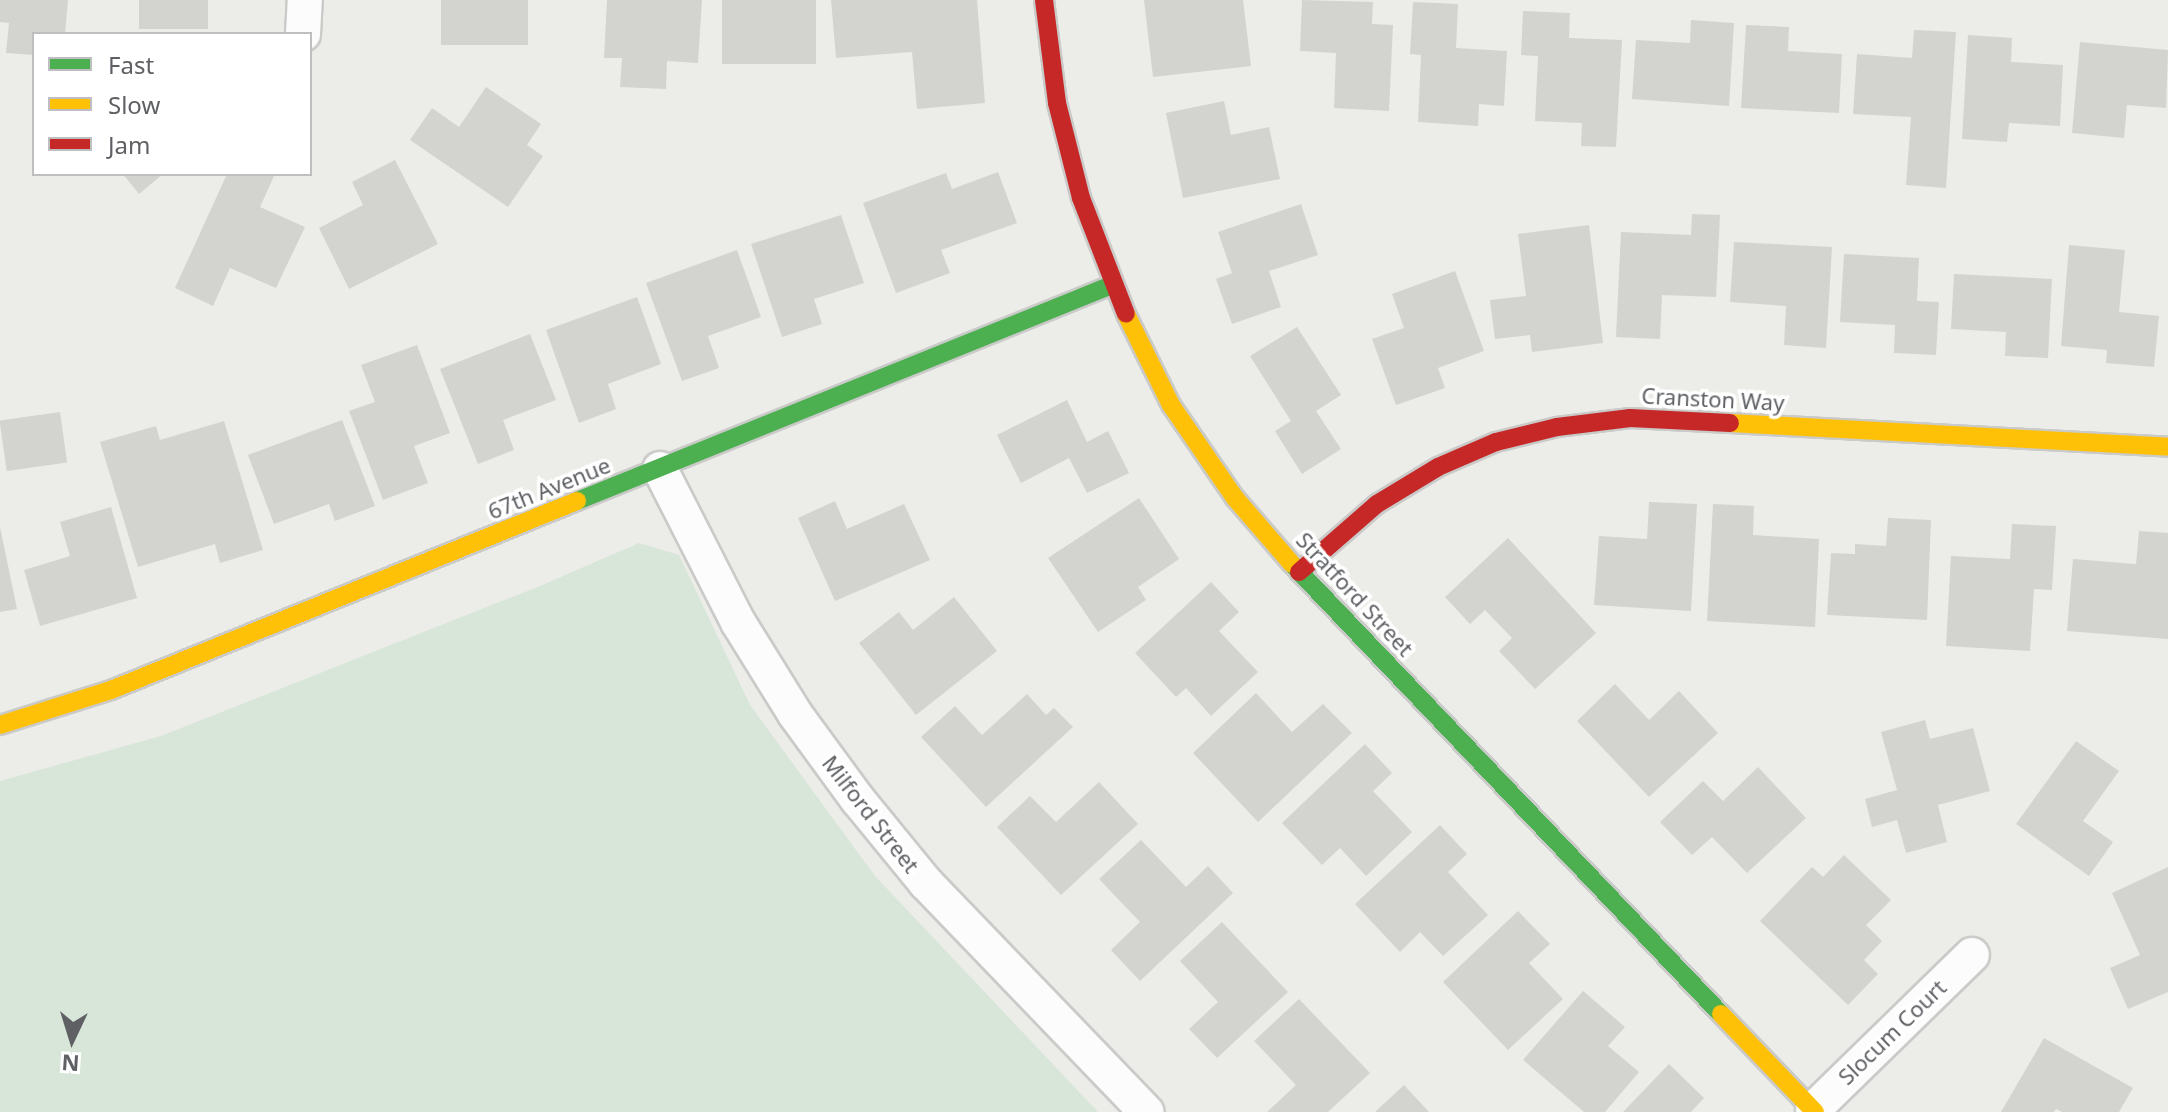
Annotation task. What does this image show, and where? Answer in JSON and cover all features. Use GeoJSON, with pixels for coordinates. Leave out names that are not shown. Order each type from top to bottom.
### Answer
{"type":"FeatureCollection","features":[{"type":"Feature","properties":{"kind":"street"},"geometry":{"type":"LineString","coordinates":[[303,32],[305,0]]}},
{"type":"Feature","properties":{"kind":"street","name":"Stratford Street"},"geometry":{"type":"LineString","coordinates":[[1044,0],[1057,103],[1081,198],[1112,285],[1171,405],[1235,498],[1299,572],[1814,1111]]}},
{"type":"Feature","properties":{"kind":"street","name":"67th Avenue"},"geometry":{"type":"LineString","coordinates":[[0,725],[111,690],[1112,285]]}},
{"type":"Feature","properties":{"kind":"street","name":"Cranston Way"},"geometry":{"type":"LineString","coordinates":[[1299,572],[1377,504],[1438,467],[1496,442],[1557,427],[1630,418],[2168,447]]}},
{"type":"Feature","properties":{"kind":"street","name":"Milford Street"},"geometry":{"type":"LineString","coordinates":[[660,469],[738,622],[795,714],[858,800],[926,883],[1146,1112]]}},
{"type":"Feature","properties":{"kind":"street","name":"Slocum Court"},"geometry":{"type":"LineString","coordinates":[[1814,1111],[1972,955]]}},
{"type":"Feature","properties":{"kind":"green space"},"geometry":{"type":"Polygon","coordinates":[[[639,543],[679,555],[750,705],[875,876],[1098,1112],[0,1112],[0,781],[161,736],[540,586],[639,543]]]}},
{"type":"Feature","properties":{"kind":"building"},"geometry":{"type":"Polygon","coordinates":[[[0,0],[68,0],[65,32],[32,32],[32,55],[6,53],[9,23],[0,22],[0,0]]]}},
{"type":"Feature","properties":{"kind":"building"},"geometry":{"type":"Polygon","coordinates":[[[139,0],[208,0],[208,29],[139,29],[139,0]]]}},
{"type":"Feature","properties":{"kind":"building"},"geometry":{"type":"Polygon","coordinates":[[[441,0],[528,0],[528,45],[441,45],[441,0]]]}},
{"type":"Feature","properties":{"kind":"building"},"geometry":{"type":"Polygon","coordinates":[[[607,0],[702,0],[698,63],[667,61],[666,89],[620,87],[622,58],[604,58],[607,0]]]}},
{"type":"Feature","properties":{"kind":"building"},"geometry":{"type":"Polygon","coordinates":[[[722,0],[816,0],[816,64],[722,64],[722,0]]]}},
{"type":"Feature","properties":{"kind":"building"},"geometry":{"type":"Polygon","coordinates":[[[831,0],[977,0],[985,103],[917,109],[912,52],[836,58],[831,0]]]}},
{"type":"Feature","properties":{"kind":"building"},"geometry":{"type":"Polygon","coordinates":[[[1144,0],[1243,0],[1251,66],[1153,77],[1144,0]]]}},
{"type":"Feature","properties":{"kind":"building"},"geometry":{"type":"Polygon","coordinates":[[[1302,0],[1373,2],[1372,24],[1393,25],[1389,111],[1334,108],[1336,53],[1300,51],[1302,0]]]}},
{"type":"Feature","properties":{"kind":"building"},"geometry":{"type":"Polygon","coordinates":[[[1413,2],[1458,4],[1456,48],[1507,51],[1504,106],[1479,104],[1478,126],[1418,122],[1421,55],[1410,54],[1413,2]]]}},
{"type":"Feature","properties":{"kind":"building"},"geometry":{"type":"Polygon","coordinates":[[[1523,11],[1570,13],[1569,38],[1622,40],[1616,147],[1581,146],[1582,123],[1535,121],[1538,56],[1521,55],[1523,11]]]}},
{"type":"Feature","properties":{"kind":"building"},"geometry":{"type":"Polygon","coordinates":[[[1691,20],[1734,23],[1729,106],[1632,99],[1636,40],[1690,43],[1691,20]]]}},
{"type":"Feature","properties":{"kind":"building"},"geometry":{"type":"Polygon","coordinates":[[[1746,25],[1789,27],[1788,51],[1842,54],[1839,113],[1741,108],[1746,25]]]}},
{"type":"Feature","properties":{"kind":"building"},"geometry":{"type":"Polygon","coordinates":[[[1914,30],[1956,32],[1946,188],[1906,185],[1911,117],[1853,114],[1857,54],[1912,58],[1914,30]]]}},
{"type":"Feature","properties":{"kind":"building"},"geometry":{"type":"Polygon","coordinates":[[[1968,35],[2012,38],[2011,62],[2063,65],[2060,126],[2009,123],[2007,142],[1962,139],[1968,35]]]}},
{"type":"Feature","properties":{"kind":"building"},"geometry":{"type":"Polygon","coordinates":[[[2080,42],[2168,50],[2166,108],[2127,105],[2124,138],[2072,133],[2080,42]]]}},
{"type":"Feature","properties":{"kind":"building"},"geometry":{"type":"Polygon","coordinates":[[[486,87],[541,124],[527,145],[543,156],[508,207],[410,140],[432,108],[459,127],[486,87]]]}},
{"type":"Feature","properties":{"kind":"building"},"geometry":{"type":"Polygon","coordinates":[[[1224,101],[1231,135],[1269,127],[1280,179],[1183,198],[1166,113],[1224,101]]]}},
{"type":"Feature","properties":{"kind":"building"},"geometry":{"type":"Polygon","coordinates":[[[395,160],[438,244],[349,289],[319,228],[363,205],[352,182],[395,160]]]}},
{"type":"Feature","properties":{"kind":"building"},"geometry":{"type":"Polygon","coordinates":[[[998,172],[1017,223],[941,250],[950,273],[896,293],[863,203],[946,173],[952,189],[998,172]]]}},
{"type":"Feature","properties":{"kind":"building"},"geometry":{"type":"Polygon","coordinates":[[[125,176],[161,176],[139,194],[125,176]]]}},
{"type":"Feature","properties":{"kind":"building"},"geometry":{"type":"Polygon","coordinates":[[[226,176],[274,176],[260,207],[305,227],[276,288],[230,268],[213,306],[175,288],[226,176]]]}},
{"type":"Feature","properties":{"kind":"building"},"geometry":{"type":"Polygon","coordinates":[[[1301,204],[1318,255],[1269,271],[1281,307],[1232,324],[1216,279],[1232,273],[1218,232],[1301,204]]]}},
{"type":"Feature","properties":{"kind":"building"},"geometry":{"type":"Polygon","coordinates":[[[1692,214],[1720,215],[1716,297],[1662,295],[1660,339],[1616,337],[1621,232],[1691,235],[1692,214]]]}},
{"type":"Feature","properties":{"kind":"building"},"geometry":{"type":"Polygon","coordinates":[[[841,215],[864,283],[814,299],[822,324],[782,337],[751,244],[841,215]]]}},
{"type":"Feature","properties":{"kind":"building"},"geometry":{"type":"Polygon","coordinates":[[[1589,225],[1603,343],[1532,352],[1530,335],[1495,339],[1490,300],[1526,296],[1518,234],[1589,225]]]}},
{"type":"Feature","properties":{"kind":"building"},"geometry":{"type":"Polygon","coordinates":[[[1734,242],[1832,247],[1826,348],[1784,345],[1786,306],[1730,302],[1734,242]]]}},
{"type":"Feature","properties":{"kind":"building"},"geometry":{"type":"Polygon","coordinates":[[[2069,245],[2125,250],[2119,312],[2159,316],[2154,367],[2106,363],[2107,350],[2061,346],[2069,245]]]}},
{"type":"Feature","properties":{"kind":"building"},"geometry":{"type":"Polygon","coordinates":[[[737,250],[761,317],[708,336],[719,368],[682,381],[646,283],[737,250]]]}},
{"type":"Feature","properties":{"kind":"building"},"geometry":{"type":"Polygon","coordinates":[[[1844,254],[1919,258],[1917,301],[1939,302],[1936,355],[1894,353],[1895,325],[1840,322],[1844,254]]]}},
{"type":"Feature","properties":{"kind":"building"},"geometry":{"type":"Polygon","coordinates":[[[1455,271],[1484,351],[1438,368],[1445,388],[1396,405],[1372,339],[1404,328],[1392,294],[1455,271]]]}},
{"type":"Feature","properties":{"kind":"building"},"geometry":{"type":"Polygon","coordinates":[[[1954,274],[2052,279],[2048,358],[2005,356],[2006,332],[1951,329],[1954,274]]]}},
{"type":"Feature","properties":{"kind":"building"},"geometry":{"type":"Polygon","coordinates":[[[637,297],[661,364],[608,384],[616,409],[579,423],[546,330],[637,297]]]}},
{"type":"Feature","properties":{"kind":"building"},"geometry":{"type":"Polygon","coordinates":[[[1297,327],[1341,395],[1316,411],[1341,449],[1302,474],[1275,431],[1291,421],[1250,356],[1297,327]]]}},
{"type":"Feature","properties":{"kind":"building"},"geometry":{"type":"Polygon","coordinates":[[[530,334],[556,400],[503,420],[514,450],[478,464],[440,369],[530,334]]]}},
{"type":"Feature","properties":{"kind":"building"},"geometry":{"type":"Polygon","coordinates":[[[417,345],[450,433],[414,446],[428,483],[383,500],[349,411],[375,402],[361,365],[417,345]]]}},
{"type":"Feature","properties":{"kind":"building"},"geometry":{"type":"Polygon","coordinates":[[[1067,400],[1087,442],[1108,431],[1129,473],[1087,493],[1069,458],[1021,483],[997,435],[1067,400]]]}},
{"type":"Feature","properties":{"kind":"building"},"geometry":{"type":"Polygon","coordinates":[[[60,412],[67,463],[7,471],[0,420],[60,412]]]}},
{"type":"Feature","properties":{"kind":"building"},"geometry":{"type":"Polygon","coordinates":[[[342,420],[375,506],[335,521],[329,504],[274,524],[248,455],[342,420]]]}},
{"type":"Feature","properties":{"kind":"building"},"geometry":{"type":"Polygon","coordinates":[[[224,421],[263,550],[220,563],[215,544],[138,567],[100,442],[156,426],[160,440],[224,421]]]}},
{"type":"Feature","properties":{"kind":"building"},"geometry":{"type":"Polygon","coordinates":[[[1139,498],[1179,559],[1138,587],[1146,600],[1098,632],[1048,558],[1139,498]]]}},
{"type":"Feature","properties":{"kind":"building"},"geometry":{"type":"Polygon","coordinates":[[[835,501],[847,529],[904,504],[930,560],[835,601],[798,518],[835,501]]]}},
{"type":"Feature","properties":{"kind":"building"},"geometry":{"type":"Polygon","coordinates":[[[1649,502],[1697,504],[1691,611],[1594,605],[1599,536],[1647,539],[1649,502]]]}},
{"type":"Feature","properties":{"kind":"building"},"geometry":{"type":"Polygon","coordinates":[[[1713,504],[1754,506],[1753,535],[1819,539],[1815,627],[1707,621],[1713,504]]]}},
{"type":"Feature","properties":{"kind":"building"},"geometry":{"type":"Polygon","coordinates":[[[111,507],[137,598],[40,626],[24,570],[70,556],[60,522],[111,507]]]}},
{"type":"Feature","properties":{"kind":"building"},"geometry":{"type":"Polygon","coordinates":[[[1888,518],[1931,520],[1927,620],[1827,615],[1831,553],[1855,554],[1855,544],[1886,546],[1888,518]]]}},
{"type":"Feature","properties":{"kind":"building"},"geometry":{"type":"Polygon","coordinates":[[[2012,524],[2056,526],[2052,590],[2034,589],[2030,651],[1946,646],[1951,556],[2010,559],[2012,524]]]}},
{"type":"Feature","properties":{"kind":"building"},"geometry":{"type":"Polygon","coordinates":[[[0,527],[17,609],[0,612],[0,527]]]}},
{"type":"Feature","properties":{"kind":"building"},"geometry":{"type":"Polygon","coordinates":[[[2139,531],[2168,533],[2168,639],[2067,631],[2073,559],[2136,564],[2139,531]]]}},
{"type":"Feature","properties":{"kind":"building"},"geometry":{"type":"Polygon","coordinates":[[[1508,538],[1596,633],[1535,689],[1499,651],[1512,638],[1485,610],[1470,624],[1445,597],[1508,538]]]}},
{"type":"Feature","properties":{"kind":"building"},"geometry":{"type":"Polygon","coordinates":[[[1211,582],[1239,612],[1219,631],[1258,672],[1211,716],[1186,688],[1176,697],[1135,653],[1211,582]]]}},
{"type":"Feature","properties":{"kind":"building"},"geometry":{"type":"Polygon","coordinates":[[[954,597],[997,651],[916,715],[859,643],[899,612],[913,630],[954,597]]]}},
{"type":"Feature","properties":{"kind":"building"},"geometry":{"type":"Polygon","coordinates":[[[1615,684],[1649,720],[1679,691],[1718,733],[1649,797],[1577,721],[1615,684]]]}},
{"type":"Feature","properties":{"kind":"building"},"geometry":{"type":"Polygon","coordinates":[[[1256,693],[1292,732],[1323,704],[1352,733],[1258,822],[1193,753],[1256,693]]]}},
{"type":"Feature","properties":{"kind":"building"},"geometry":{"type":"Polygon","coordinates":[[[1027,694],[1046,715],[1054,708],[1073,727],[986,807],[921,737],[955,706],[982,735],[1027,694]]]}},
{"type":"Feature","properties":{"kind":"building"},"geometry":{"type":"Polygon","coordinates":[[[1925,720],[1930,739],[1973,728],[1990,791],[1938,805],[1947,842],[1906,853],[1897,820],[1872,827],[1865,799],[1897,790],[1881,732],[1925,720]]]}},
{"type":"Feature","properties":{"kind":"building"},"geometry":{"type":"Polygon","coordinates":[[[2076,741],[2119,771],[2083,821],[2113,842],[2089,876],[2016,824],[2076,741]]]}},
{"type":"Feature","properties":{"kind":"building"},"geometry":{"type":"Polygon","coordinates":[[[1365,744],[1392,773],[1373,791],[1412,832],[1366,876],[1340,848],[1322,865],[1282,823],[1365,744]]]}},
{"type":"Feature","properties":{"kind":"building"},"geometry":{"type":"Polygon","coordinates":[[[1758,767],[1806,818],[1747,873],[1712,837],[1692,855],[1660,822],[1703,781],[1723,801],[1758,767]]]}},
{"type":"Feature","properties":{"kind":"building"},"geometry":{"type":"Polygon","coordinates":[[[1099,782],[1138,824],[1061,895],[997,827],[1030,796],[1056,822],[1099,782]]]}},
{"type":"Feature","properties":{"kind":"building"},"geometry":{"type":"Polygon","coordinates":[[[1440,825],[1467,854],[1448,872],[1488,915],[1443,956],[1420,932],[1400,952],[1355,904],[1440,825]]]}},
{"type":"Feature","properties":{"kind":"building"},"geometry":{"type":"Polygon","coordinates":[[[1141,840],[1186,887],[1208,866],[1233,893],[1140,981],[1111,950],[1140,922],[1099,879],[1141,840]]]}},
{"type":"Feature","properties":{"kind":"building"},"geometry":{"type":"Polygon","coordinates":[[[1844,855],[1891,900],[1866,925],[1882,941],[1864,960],[1878,974],[1848,1005],[1760,921],[1812,867],[1823,877],[1844,855]]]}},
{"type":"Feature","properties":{"kind":"building"},"geometry":{"type":"Polygon","coordinates":[[[2168,867],[2168,992],[2128,1009],[2110,968],[2140,955],[2112,893],[2168,867]]]}},
{"type":"Feature","properties":{"kind":"building"},"geometry":{"type":"Polygon","coordinates":[[[1518,911],[1550,944],[1529,963],[1563,999],[1508,1050],[1443,982],[1518,911]]]}},
{"type":"Feature","properties":{"kind":"building"},"geometry":{"type":"Polygon","coordinates":[[[1222,922],[1288,992],[1217,1058],[1189,1029],[1218,1002],[1180,961],[1222,922]]]}},
{"type":"Feature","properties":{"kind":"building"},"geometry":{"type":"Polygon","coordinates":[[[1583,991],[1625,1027],[1608,1046],[1639,1072],[1605,1112],[1584,1112],[1523,1060],[1583,991]]]}},
{"type":"Feature","properties":{"kind":"building"},"geometry":{"type":"Polygon","coordinates":[[[1299,999],[1370,1073],[1328,1112],[1267,1112],[1296,1085],[1254,1041],[1299,999]]]}},
{"type":"Feature","properties":{"kind":"building"},"geometry":{"type":"Polygon","coordinates":[[[2044,1038],[2133,1088],[2119,1112],[2062,1112],[2056,1109],[2054,1112],[2001,1112],[2044,1038]]]}},
{"type":"Feature","properties":{"kind":"building"},"geometry":{"type":"Polygon","coordinates":[[[1669,1064],[1704,1098],[1691,1112],[1623,1112],[1669,1064]]]}},
{"type":"Feature","properties":{"kind":"building"},"geometry":{"type":"Polygon","coordinates":[[[1404,1085],[1429,1112],[1375,1112],[1404,1085]]]}},
{"type":"Feature","properties":{"kind":"traffic: fast"},"geometry":{"type":"LineString","coordinates":[[577,501],[1112,285]]}},
{"type":"Feature","properties":{"kind":"traffic: fast"},"geometry":{"type":"LineString","coordinates":[[1292,564],[1721,1014]]}},
{"type":"Feature","properties":{"kind":"traffic: slow"},"geometry":{"type":"LineString","coordinates":[[1126,314],[1171,405],[1235,498],[1292,564]]}},
{"type":"Feature","properties":{"kind":"traffic: slow"},"geometry":{"type":"LineString","coordinates":[[1730,423],[2168,447]]}},
{"type":"Feature","properties":{"kind":"traffic: slow"},"geometry":{"type":"LineString","coordinates":[[0,725],[111,690],[577,501]]}},
{"type":"Feature","properties":{"kind":"traffic: slow"},"geometry":{"type":"LineString","coordinates":[[1721,1014],[1815,1112]]}},
{"type":"Feature","properties":{"kind":"traffic: jam"},"geometry":{"type":"LineString","coordinates":[[1044,0],[1057,103],[1081,198],[1126,314]]}},
{"type":"Feature","properties":{"kind":"traffic: jam"},"geometry":{"type":"LineString","coordinates":[[1299,572],[1377,504],[1438,467],[1496,442],[1557,427],[1630,418],[1730,423]]}}]}
